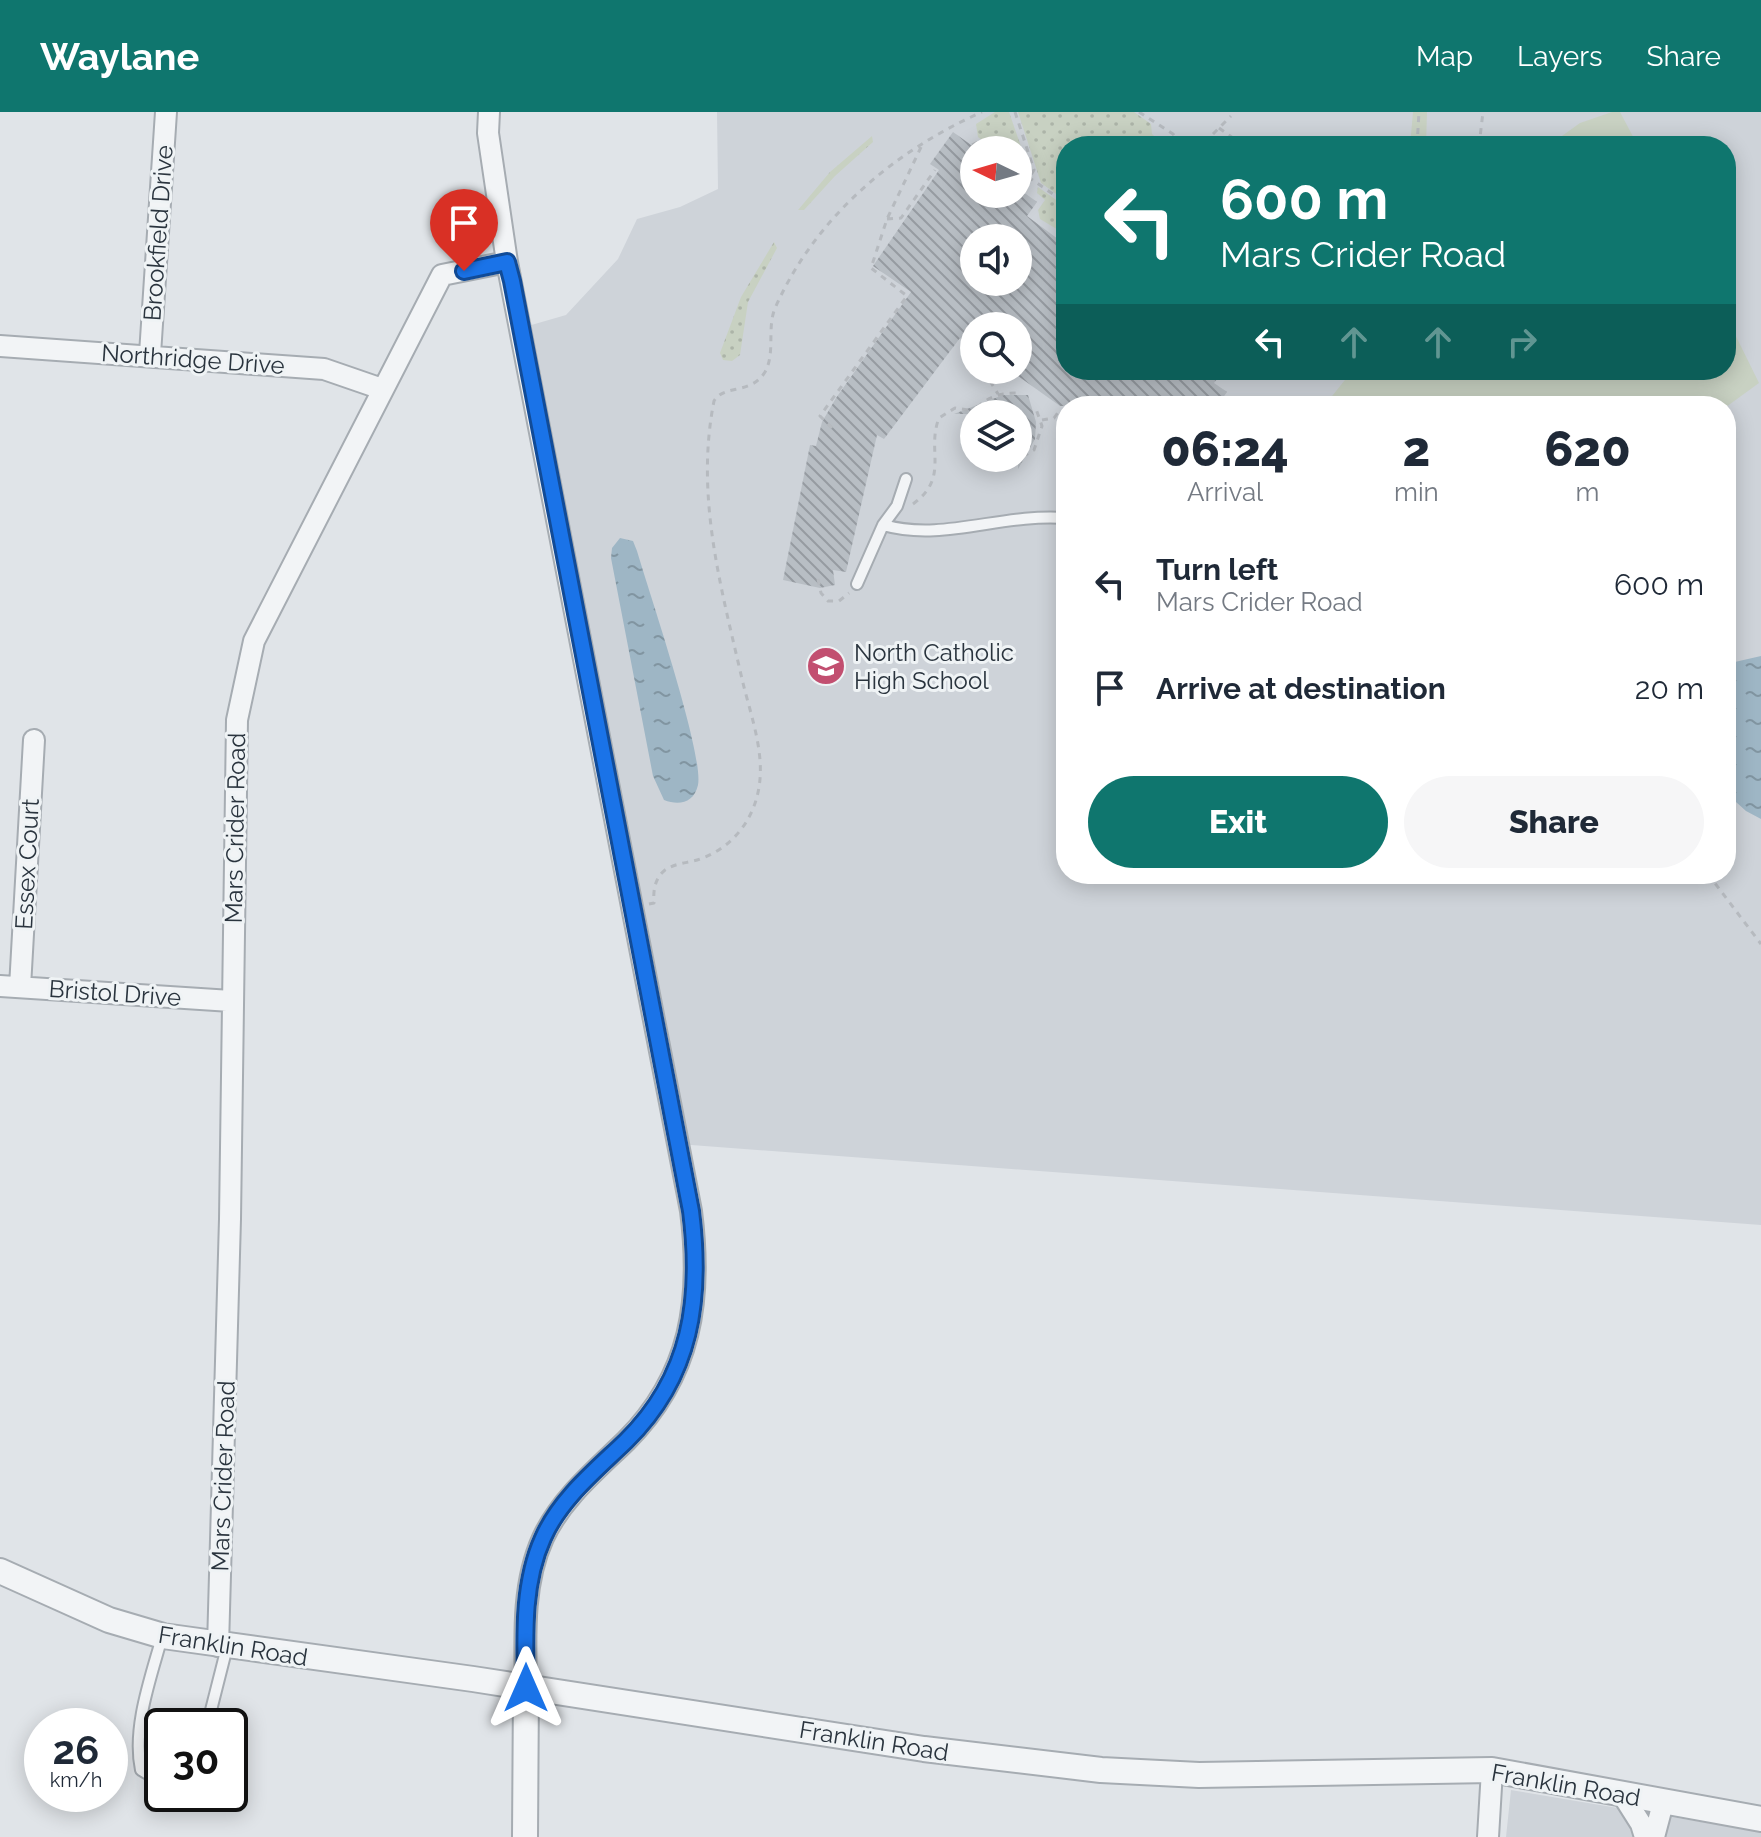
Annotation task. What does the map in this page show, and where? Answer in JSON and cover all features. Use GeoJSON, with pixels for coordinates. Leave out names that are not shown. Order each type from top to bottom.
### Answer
{"type":"FeatureCollection","features":[{"type":"Feature","properties":{"kind":"street","name":"Brookfield Drive"},"geometry":{"type":"LineString","coordinates":[[150,354],[166,112]]}},
{"type":"Feature","properties":{"kind":"street"},"geometry":{"type":"LineString","coordinates":[[489,112],[488,133],[507,262],[688,1197],[697,1273],[685,1348],[667,1387],[645,1420],[567,1501],[543,1538],[526,1610],[525,1837]]}},
{"type":"Feature","properties":{"kind":"street","name":"Mars Crider Road"},"geometry":{"type":"LineString","coordinates":[[223,1647],[231,1001],[237,720],[243,680],[254,641],[442,275],[507,262]]}},
{"type":"Feature","properties":{"kind":"street","name":"Northridge Drive"},"geometry":{"type":"LineString","coordinates":[[0,346],[150,354],[324,369],[382,389]]}},
{"type":"Feature","properties":{"kind":"street","name":"Essex Court"},"geometry":{"type":"LineString","coordinates":[[10,986],[34,740]]}},
{"type":"Feature","properties":{"kind":"street","name":"Bristol Drive"},"geometry":{"type":"LineString","coordinates":[[10,986],[231,1001]]}},
{"type":"Feature","properties":{"kind":"street","name":"Franklin Road"},"geometry":{"type":"LineString","coordinates":[[0,1571],[109,1620],[163,1636],[924,1749],[1101,1770],[1199,1775],[1492,1770],[1761,1819]]}},
{"type":"Feature","properties":{"kind":"street"},"geometry":{"type":"LineString","coordinates":[[1488,1837],[1492,1770]]}},
{"type":"Feature","properties":{"kind":"street"},"geometry":{"type":"LineString","coordinates":[[1622,1794],[1641,1824],[1645,1837]]}},
{"type":"Feature","properties":{"kind":"street"},"geometry":{"type":"LineString","coordinates":[[1654,1837],[1663,1803]]}},
{"type":"Feature","properties":{"kind":"lane"},"geometry":{"type":"LineString","coordinates":[[857,584],[906,479]]}},
{"type":"Feature","properties":{"kind":"lane"},"geometry":{"type":"LineString","coordinates":[[883,525],[924,533],[991,520],[1056,518]]}},
{"type":"Feature","properties":{"kind":"lane"},"geometry":{"type":"LineString","coordinates":[[145,1708],[163,1636]]}},
{"type":"Feature","properties":{"kind":"lane"},"geometry":{"type":"LineString","coordinates":[[211,1708],[223,1647]]}},
{"type":"Feature","properties":{"kind":"lane"},"geometry":{"type":"LineString","coordinates":[[144,1716],[138,1755],[144,1772]]}},
{"type":"Feature","properties":{"kind":"path"},"geometry":{"type":"LineString","coordinates":[[649,904],[654,903],[656,882],[666,869],[712,854],[735,837],[752,811],[760,784],[758,747],[710,531],[707,471],[714,401],[720,394],[752,385],[765,371],[773,313],[794,271],[861,190],[924,142],[982,112]]}},
{"type":"Feature","properties":{"kind":"path"},"geometry":{"type":"LineString","coordinates":[[1015,112],[1023,136]]}},
{"type":"Feature","properties":{"kind":"path"},"geometry":{"type":"LineString","coordinates":[[1139,112],[1175,136]]}},
{"type":"Feature","properties":{"kind":"path"},"geometry":{"type":"LineString","coordinates":[[1149,112],[1151,119]]}},
{"type":"Feature","properties":{"kind":"path"},"geometry":{"type":"LineString","coordinates":[[1418,136],[1419,112]]}},
{"type":"Feature","properties":{"kind":"path"},"geometry":{"type":"LineString","coordinates":[[1480,136],[1483,112]]}},
{"type":"Feature","properties":{"kind":"path"},"geometry":{"type":"LineString","coordinates":[[1213,134],[1231,116]]}},
{"type":"Feature","properties":{"kind":"path"},"geometry":{"type":"LineString","coordinates":[[1219,128],[1230,136]]}},
{"type":"Feature","properties":{"kind":"path"},"geometry":{"type":"LineString","coordinates":[[832,428],[820,416],[907,296],[871,268],[887,219],[924,142]]}},
{"type":"Feature","properties":{"kind":"path"},"geometry":{"type":"LineString","coordinates":[[887,219],[901,218],[935,170]]}},
{"type":"Feature","properties":{"kind":"path"},"geometry":{"type":"LineString","coordinates":[[1032,179],[1056,196]]}},
{"type":"Feature","properties":{"kind":"path"},"geometry":{"type":"LineString","coordinates":[[992,384],[998,394]]}},
{"type":"Feature","properties":{"kind":"path"},"geometry":{"type":"LineString","coordinates":[[984,400],[998,394],[1016,393]]}},
{"type":"Feature","properties":{"kind":"path"},"geometry":{"type":"LineString","coordinates":[[1032,450],[1038,444],[1042,420],[1035,406]]}},
{"type":"Feature","properties":{"kind":"path"},"geometry":{"type":"LineString","coordinates":[[894,509],[917,501],[930,486],[937,466],[934,434],[941,415],[960,409]]}},
{"type":"Feature","properties":{"kind":"path"},"geometry":{"type":"LineString","coordinates":[[1042,420],[1056,415]]}},
{"type":"Feature","properties":{"kind":"path"},"geometry":{"type":"LineString","coordinates":[[818,579],[824,598],[832,601],[844,599],[857,584]]}},
{"type":"Feature","properties":{"kind":"path"},"geometry":{"type":"LineString","coordinates":[[1716,884],[1761,944]]}},
{"type":"Feature","properties":{"kind":"shaded area","name":"North Catholic High School"},"geometry":{"type":"Polygon","coordinates":[[[717,112],[1761,112],[1761,1225],[678,1144],[521,328],[566,315],[618,259],[637,219],[680,207],[718,189],[717,112]]]}},
{"type":"Feature","properties":{"kind":"shaded area"},"geometry":{"type":"Polygon","coordinates":[[[1511,1790],[1761,1832],[1761,1837],[1506,1837],[1511,1790]]]}},
{"type":"Feature","properties":{"kind":"green space"},"geometry":{"type":"Polygon","coordinates":[[[995,112],[1009,112],[1017,136],[978,136],[976,124],[995,112]]]}},
{"type":"Feature","properties":{"kind":"green space"},"geometry":{"type":"Polygon","coordinates":[[[1018,112],[1134,112],[1151,124],[1154,136],[1056,136],[1056,194],[1041,183],[1032,155],[1032,136],[1026,136],[1018,112]]]}},
{"type":"Feature","properties":{"kind":"green space"},"geometry":{"type":"Polygon","coordinates":[[[1413,112],[1427,112],[1426,136],[1411,136],[1413,112]]]}},
{"type":"Feature","properties":{"kind":"green space"},"geometry":{"type":"Polygon","coordinates":[[[1620,112],[1633,136],[1562,136],[1580,123],[1620,112]]]}},
{"type":"Feature","properties":{"kind":"green space"},"geometry":{"type":"Polygon","coordinates":[[[872,136],[873,142],[835,176],[804,210],[798,210],[830,172],[872,136]]]}},
{"type":"Feature","properties":{"kind":"green space"},"geometry":{"type":"Polygon","coordinates":[[[1038,187],[1056,200],[1056,229],[1040,219],[1038,210],[1045,200],[1037,193],[1038,187]]]}},
{"type":"Feature","properties":{"kind":"green space"},"geometry":{"type":"Polygon","coordinates":[[[774,242],[777,248],[748,302],[740,355],[732,361],[723,360],[720,353],[741,297],[774,242]]]}},
{"type":"Feature","properties":{"kind":"green space"},"geometry":{"type":"Polygon","coordinates":[[[1736,336],[1759,383],[1736,400],[1736,396],[1332,396],[1345,380],[1736,380],[1736,336]]]}},
{"type":"Feature","properties":{"kind":"water"},"geometry":{"type":"Polygon","coordinates":[[[620,538],[633,541],[637,551],[693,741],[698,785],[693,796],[685,802],[664,800],[653,776],[611,558],[612,548],[620,538]]]}},
{"type":"Feature","properties":{"kind":"water"},"geometry":{"type":"Polygon","coordinates":[[[1761,656],[1761,819],[1736,802],[1736,662],[1761,656]]]}},
{"type":"Feature","properties":{"kind":"building","name":"North Catholic High School"},"geometry":{"type":"Polygon","coordinates":[[[953,132],[960,137],[960,208],[1032,208],[1032,198],[1037,202],[1027,216],[1056,238],[1056,380],[1216,380],[1214,383],[1227,392],[1224,396],[1056,396],[1056,403],[1029,384],[1032,384],[1032,312],[960,312],[960,338],[884,439],[877,435],[846,572],[833,570],[835,585],[820,588],[783,580],[810,445],[816,446],[822,422],[836,398],[911,292],[873,266],[939,170],[930,164],[953,132]]]}},
{"type":"Feature","properties":{"kind":"building"},"geometry":{"type":"Polygon","coordinates":[[[1003,395],[1028,395],[1029,400],[990,400],[1003,395]]]}},
{"type":"Feature","properties":{"kind":"building"},"geometry":{"type":"Polygon","coordinates":[[[1032,408],[1036,422],[1032,444],[1032,408]]]}},
{"type":"Feature","properties":{"kind":"place","name":"North Catholic High School"},"geometry":{"type":"Point","coordinates":[826,666]}},
{"type":"Feature","properties":{"kind":"route"},"geometry":{"type":"LineString","coordinates":[[464,271],[507,262],[512,281],[691,1211],[697,1273],[695,1301],[685,1348],[657,1405],[567,1501],[543,1538],[526,1610],[526,1688]]}}]}
